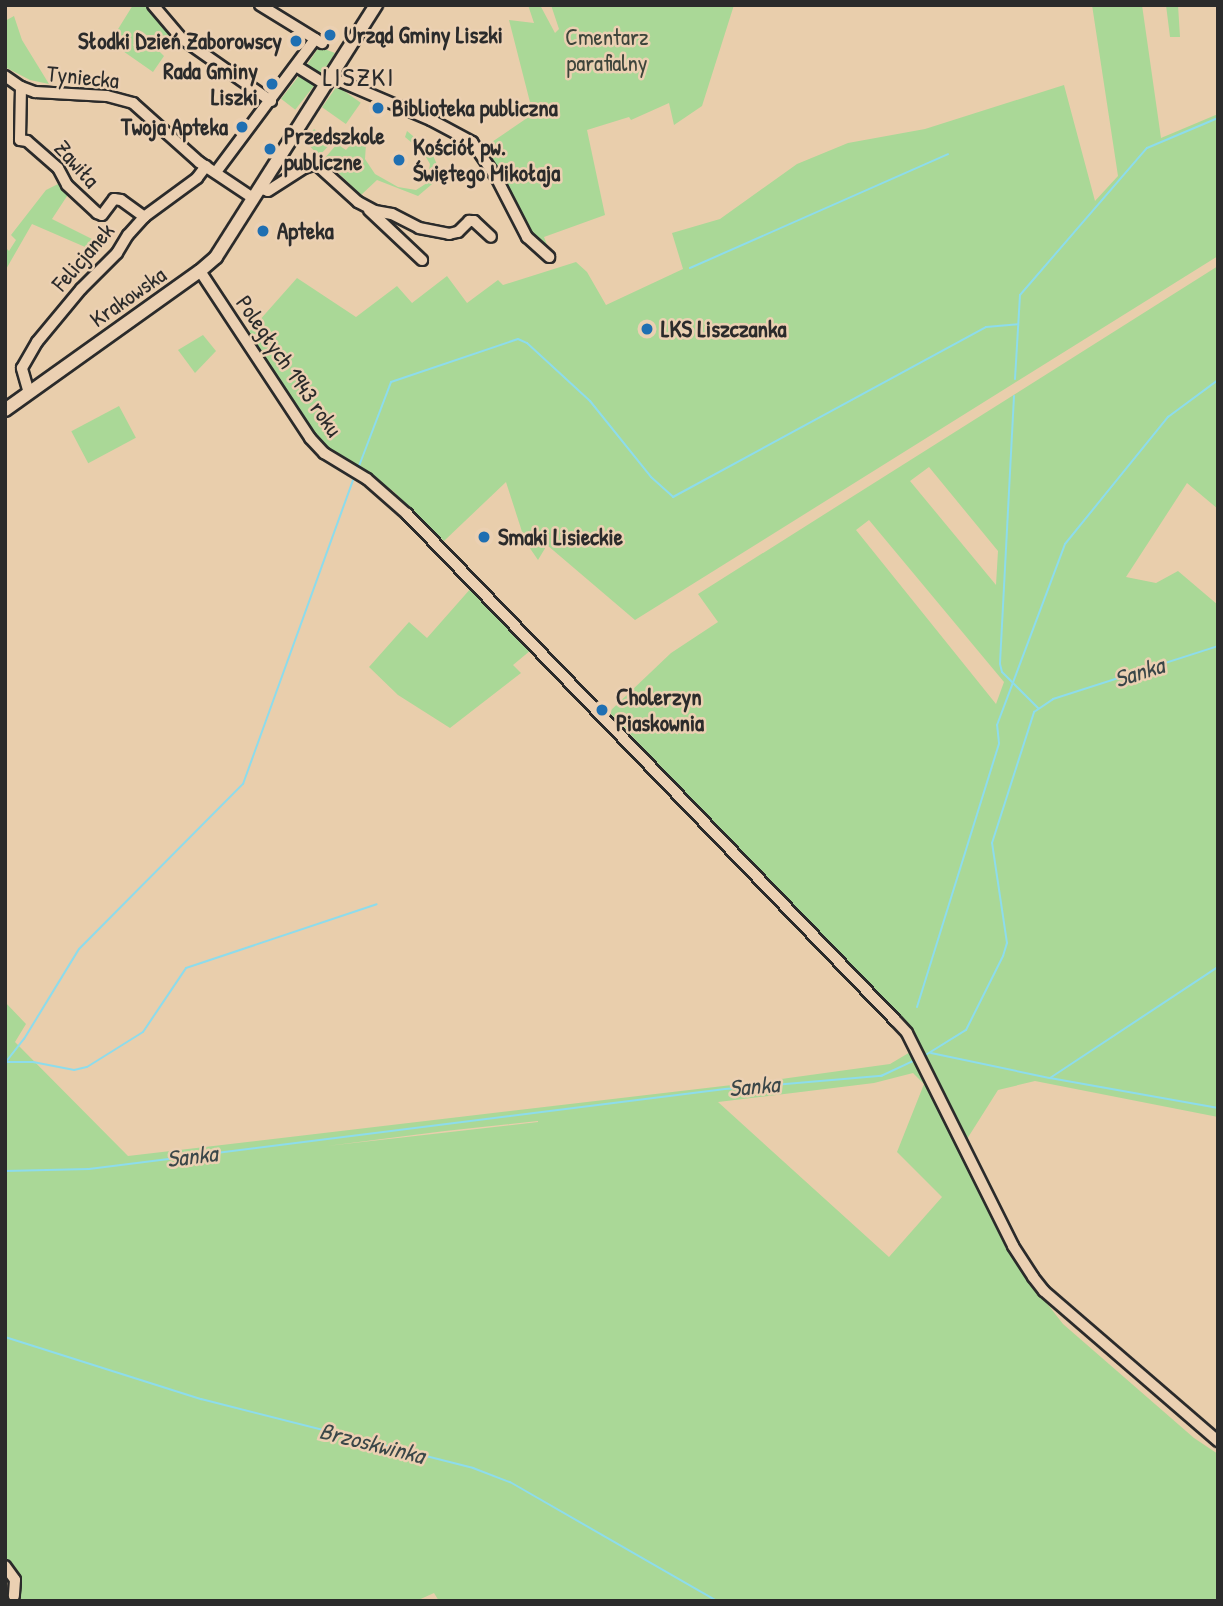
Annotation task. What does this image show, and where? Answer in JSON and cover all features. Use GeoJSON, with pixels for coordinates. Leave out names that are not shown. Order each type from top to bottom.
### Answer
{"type":"FeatureCollection","features":[{"type":"Feature","properties":{"kind":"main road","name":"Krakowska"},"geometry":{"type":"LineString","coordinates":[[5,410],[200,271],[222,250],[376,5]]}},
{"type":"Feature","properties":{"kind":"street"},"geometry":{"type":"LineString","coordinates":[[153,5],[181,38],[271,102]]}},
{"type":"Feature","properties":{"kind":"street","name":"Felicjanek"},"geometry":{"type":"LineString","coordinates":[[29,393],[22,378],[25,358],[81,289],[117,253],[144,217],[211,169],[271,102],[296,66],[318,41],[260,5]]}},
{"type":"Feature","properties":{"kind":"street"},"geometry":{"type":"LineString","coordinates":[[296,66],[472,142],[496,177],[527,237],[549,257]]}},
{"type":"Feature","properties":{"kind":"street","name":"Tyniecka"},"geometry":{"type":"LineString","coordinates":[[5,76],[21,87],[35,92],[107,96],[133,103],[211,169],[256,193]]}},
{"type":"Feature","properties":{"kind":"street","name":"Zawiła"},"geometry":{"type":"LineString","coordinates":[[21,87],[20,140],[27,141],[58,168],[67,185],[97,213],[102,215],[117,199],[144,217]]}},
{"type":"Feature","properties":{"kind":"street"},"geometry":{"type":"LineString","coordinates":[[256,193],[268,191],[304,168],[316,164],[422,260]]}},
{"type":"Feature","properties":{"kind":"street"},"geometry":{"type":"LineString","coordinates":[[366,207],[392,215],[419,228],[449,234],[458,232],[469,220],[474,221],[491,237]]}},
{"type":"Feature","properties":{"kind":"street","name":"Poległych 1943 roku"},"geometry":{"type":"LineString","coordinates":[[200,271],[324,453],[386,494],[896,1021],[923,1066],[1013,1247],[1044,1291],[1218,1441]]}},
{"type":"Feature","properties":{"kind":"street"},"geometry":{"type":"LineString","coordinates":[[5,1566],[15,1580],[14,1596]]}},
{"type":"Feature","properties":{"kind":"green space"},"geometry":{"type":"Polygon","coordinates":[[[133,5],[150,5],[173,33],[159,51],[164,56],[153,72],[110,42],[133,5]]]}},
{"type":"Feature","properties":{"kind":"green space","name":"Cmentarz parafialny"},"geometry":{"type":"Polygon","coordinates":[[[528,5],[540,5],[555,33],[559,29],[551,5],[734,5],[702,106],[674,125],[669,103],[631,120],[629,117],[587,130],[605,215],[544,237],[547,245],[542,248],[531,236],[483,148],[533,114],[509,20],[534,23],[528,5]]]}},
{"type":"Feature","properties":{"kind":"green space"},"geometry":{"type":"Polygon","coordinates":[[[1092,5],[1142,5],[1161,138],[1218,114],[1218,256],[635,620],[547,545],[538,560],[525,541],[506,482],[444,541],[393,491],[316,440],[249,332],[297,278],[356,317],[397,286],[412,303],[447,276],[467,303],[498,280],[503,285],[576,262],[587,272],[606,305],[683,269],[672,233],[720,219],[797,164],[848,143],[925,129],[1064,85],[1095,201],[1118,176],[1092,5]]]}},
{"type":"Feature","properties":{"kind":"green space"},"geometry":{"type":"Polygon","coordinates":[[[1166,5],[1178,5],[1180,37],[1170,37],[1166,5]]]}},
{"type":"Feature","properties":{"kind":"green space"},"geometry":{"type":"Polygon","coordinates":[[[14,16],[22,40],[49,84],[30,80],[5,67],[5,21],[14,16]]]}},
{"type":"Feature","properties":{"kind":"green space"},"geometry":{"type":"Polygon","coordinates":[[[319,47],[335,53],[319,78],[305,68],[319,47]]]}},
{"type":"Feature","properties":{"kind":"green space"},"geometry":{"type":"Polygon","coordinates":[[[302,72],[316,83],[295,110],[281,99],[302,72]]]}},
{"type":"Feature","properties":{"kind":"green space"},"geometry":{"type":"Polygon","coordinates":[[[337,86],[361,103],[346,124],[322,107],[337,86]]]}},
{"type":"Feature","properties":{"kind":"green space"},"geometry":{"type":"Polygon","coordinates":[[[314,129],[333,141],[319,156],[305,141],[314,129]]]}},
{"type":"Feature","properties":{"kind":"green space"},"geometry":{"type":"Polygon","coordinates":[[[407,131],[431,151],[439,169],[438,179],[418,196],[377,180],[361,195],[324,159],[337,144],[346,150],[356,138],[366,144],[365,159],[375,174],[398,187],[416,190],[427,183],[430,164],[423,152],[405,137],[407,131]]]}},
{"type":"Feature","properties":{"kind":"green space"},"geometry":{"type":"Polygon","coordinates":[[[62,182],[71,190],[52,219],[98,242],[92,250],[32,224],[5,271],[5,247],[9,251],[16,240],[11,235],[46,190],[62,182]]]}},
{"type":"Feature","properties":{"kind":"green space"},"geometry":{"type":"Polygon","coordinates":[[[1218,266],[1218,509],[1187,483],[1126,577],[1156,583],[1178,571],[1218,605],[1218,1117],[1035,1081],[998,1090],[967,1139],[919,1043],[900,1018],[609,712],[671,653],[718,622],[698,594],[1218,266]],[[929,467],[910,481],[996,585],[998,551],[929,467]],[[869,520],[856,530],[996,704],[1004,682],[869,520]]]}},
{"type":"Feature","properties":{"kind":"green space"},"geometry":{"type":"Polygon","coordinates":[[[203,335],[216,351],[195,373],[178,350],[203,335]]]}},
{"type":"Feature","properties":{"kind":"green space"},"geometry":{"type":"Polygon","coordinates":[[[119,406],[136,438],[88,463],[71,431],[119,406]]]}},
{"type":"Feature","properties":{"kind":"green space"},"geometry":{"type":"Polygon","coordinates":[[[472,587],[531,650],[513,665],[521,673],[450,728],[398,695],[369,667],[409,622],[427,638],[472,587]]]}},
{"type":"Feature","properties":{"kind":"green space"},"geometry":{"type":"Polygon","coordinates":[[[5,1002],[26,1024],[15,1042],[128,1156],[774,1080],[890,1064],[912,1051],[1028,1279],[1063,1324],[1194,1438],[1218,1454],[1218,1601],[439,1601],[434,1593],[416,1601],[16,1601],[5,1563],[5,1002]],[[913,1073],[874,1083],[718,1102],[889,1257],[942,1197],[897,1152],[924,1084],[913,1073]],[[538,1122],[445,1131],[327,1146],[538,1122]]]}},
{"type":"Feature","properties":{"kind":"waterway"},"geometry":{"type":"LineString","coordinates":[[1015,379],[1020,295],[1147,148],[1218,118]]}},
{"type":"Feature","properties":{"kind":"waterway"},"geometry":{"type":"LineString","coordinates":[[690,268],[948,154]]}},
{"type":"Feature","properties":{"kind":"waterway"},"geometry":{"type":"LineString","coordinates":[[359,466],[391,382],[518,339],[527,343],[590,401],[651,477],[673,497],[986,327],[1018,324]]}},
{"type":"Feature","properties":{"kind":"waterway"},"geometry":{"type":"LineString","coordinates":[[917,1007],[999,743],[997,725],[1065,544],[1168,417],[1218,380]]}},
{"type":"Feature","properties":{"kind":"waterway"},"geometry":{"type":"LineString","coordinates":[[1014,396],[1000,664],[1002,672],[1038,708]]}},
{"type":"Feature","properties":{"kind":"waterway"},"geometry":{"type":"LineString","coordinates":[[5,1063],[24,1039],[79,949],[243,784],[353,480]]}},
{"type":"Feature","properties":{"kind":"waterway","name":"Sanka"},"geometry":{"type":"LineString","coordinates":[[924,1056],[966,1030],[1003,956],[1007,943],[992,843],[1034,712],[1053,699],[1218,646]]}},
{"type":"Feature","properties":{"kind":"waterway"},"geometry":{"type":"LineString","coordinates":[[7,1062],[33,1062],[74,1070],[87,1067],[143,1032],[186,968],[377,904]]}},
{"type":"Feature","properties":{"kind":"waterway"},"geometry":{"type":"LineString","coordinates":[[1050,1078],[1218,967]]}},
{"type":"Feature","properties":{"kind":"waterway"},"geometry":{"type":"LineString","coordinates":[[931,1053],[1050,1078],[1218,1108]]}},
{"type":"Feature","properties":{"kind":"waterway","name":"Sanka"},"geometry":{"type":"LineString","coordinates":[[5,1171],[89,1169],[725,1089],[881,1076],[916,1060]]}},
{"type":"Feature","properties":{"kind":"waterway","name":"Brzoskwinka"},"geometry":{"type":"LineString","coordinates":[[5,1337],[201,1399],[473,1468],[510,1482],[717,1601]]}},
{"type":"Feature","properties":{"kind":"place","name":"Urząd Gminy Liszki"},"geometry":{"type":"Point","coordinates":[330,35]}},
{"type":"Feature","properties":{"kind":"place","name":"Słodki Dzień Zaborowscy"},"geometry":{"type":"Point","coordinates":[296,41]}},
{"type":"Feature","properties":{"kind":"place","name":"Rada Gminy Liszki"},"geometry":{"type":"Point","coordinates":[272,84]}},
{"type":"Feature","properties":{"kind":"place","name":"Biblioteka publiczna"},"geometry":{"type":"Point","coordinates":[378,108]}},
{"type":"Feature","properties":{"kind":"place","name":"Twoja Apteka"},"geometry":{"type":"Point","coordinates":[242,127]}},
{"type":"Feature","properties":{"kind":"place","name":"Przedszkole publiczne"},"geometry":{"type":"Point","coordinates":[270,149]}},
{"type":"Feature","properties":{"kind":"place","name":"Kościół pw. Świętego Mikołaja"},"geometry":{"type":"Point","coordinates":[399,160]}},
{"type":"Feature","properties":{"kind":"place","name":"Apteka"},"geometry":{"type":"Point","coordinates":[263,231]}},
{"type":"Feature","properties":{"kind":"place","name":"LKS Liszczanka"},"geometry":{"type":"Point","coordinates":[647,329]}},
{"type":"Feature","properties":{"kind":"place","name":"Smaki Lisieckie"},"geometry":{"type":"Point","coordinates":[484,537]}},
{"type":"Feature","properties":{"kind":"place","name":"Cholerzyn Piaskownia"},"geometry":{"type":"Point","coordinates":[602,710]}},
{"type":"Feature","properties":{"kind":"district","name":"LISZKI"},"geometry":{"type":"Point","coordinates":[359,77]}}]}
